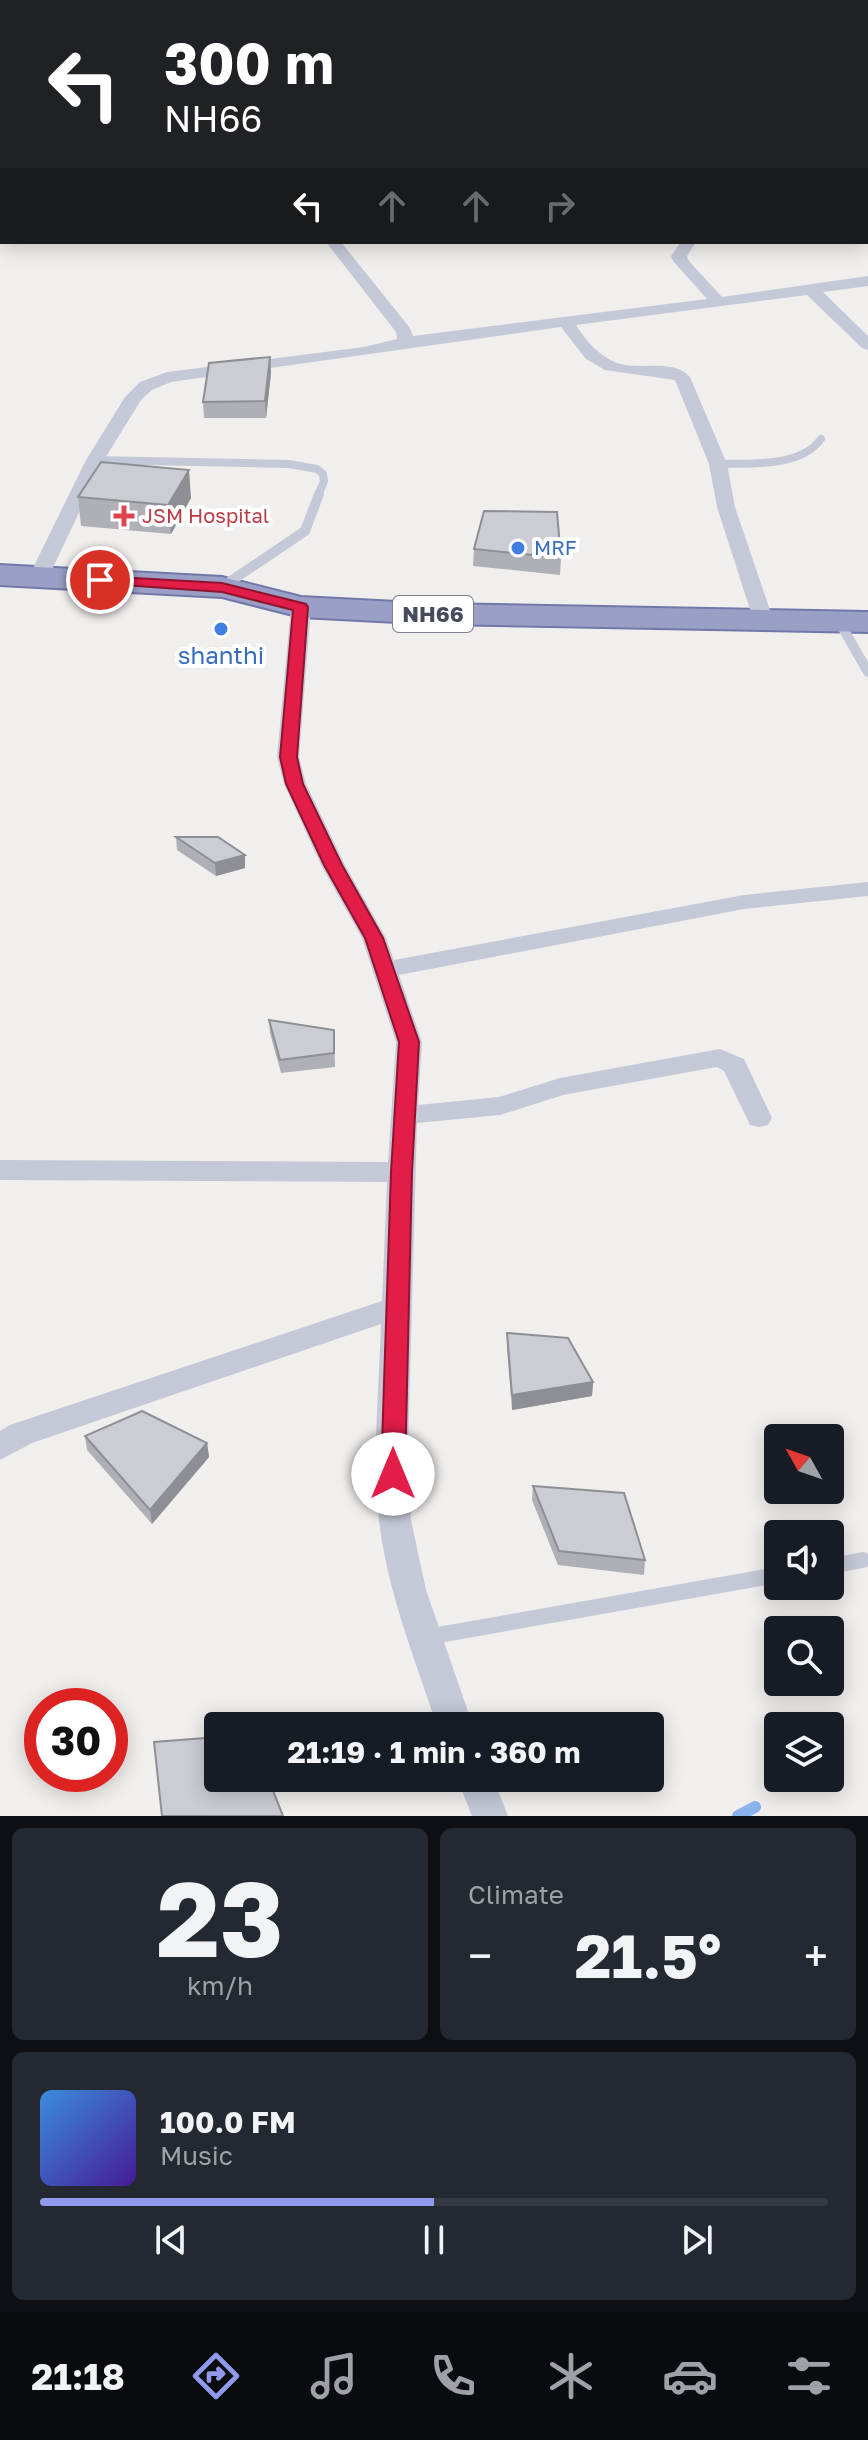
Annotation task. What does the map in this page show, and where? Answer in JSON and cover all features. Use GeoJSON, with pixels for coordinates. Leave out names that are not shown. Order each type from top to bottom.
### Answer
{"type":"FeatureCollection","features":[{"type":"Feature","properties":{"kind":"highway","name":"NH66"},"geometry":{"type":"LineString","coordinates":[[0,575],[222,587],[301,607],[436,614],[854,623]]}},
{"type":"Feature","properties":{"kind":"street"},"geometry":{"type":"LineString","coordinates":[[335,244],[404,331],[408,338],[406,342]]}},
{"type":"Feature","properties":{"kind":"street"},"geometry":{"type":"LineString","coordinates":[[688,244],[679,256],[681,261],[719,303]]}},
{"type":"Feature","properties":{"kind":"street"},"geometry":{"type":"LineString","coordinates":[[39,576],[95,460],[134,397],[146,386],[167,377],[868,281]]}},
{"type":"Feature","properties":{"kind":"street"},"geometry":{"type":"LineString","coordinates":[[811,290],[868,345]]}},
{"type":"Feature","properties":{"kind":"street"},"geometry":{"type":"LineString","coordinates":[[566,323],[585,348],[613,369],[670,372],[682,377],[718,464],[726,507],[764,622]]}},
{"type":"Feature","properties":{"kind":"street"},"geometry":{"type":"LineString","coordinates":[[301,607],[288,757],[295,784],[387,969],[409,1042],[401,1172],[392,1450],[395,1520],[409,1590],[450,1712]]}},
{"type":"Feature","properties":{"kind":"street"},"geometry":{"type":"LineString","coordinates":[[387,969],[744,902],[868,889]]}},
{"type":"Feature","properties":{"kind":"street"},"geometry":{"type":"LineString","coordinates":[[405,1115],[500,1106],[560,1087],[720,1058],[735,1065],[759,1118]]}},
{"type":"Feature","properties":{"kind":"street"},"geometry":{"type":"LineString","coordinates":[[0,1170],[401,1172]]}},
{"type":"Feature","properties":{"kind":"street"},"geometry":{"type":"LineString","coordinates":[[0,1447],[21,1434],[397,1307]]}},
{"type":"Feature","properties":{"kind":"street"},"geometry":{"type":"LineString","coordinates":[[481,1792],[490,1816]]}},
{"type":"Feature","properties":{"kind":"lane"},"geometry":{"type":"LineString","coordinates":[[718,464],[785,459],[812,451],[821,439]]}},
{"type":"Feature","properties":{"kind":"lane"},"geometry":{"type":"LineString","coordinates":[[95,460],[289,464],[317,469],[323,474],[324,481],[305,531],[222,587]]}},
{"type":"Feature","properties":{"kind":"lane"},"geometry":{"type":"LineString","coordinates":[[854,623],[868,672]]}},
{"type":"Feature","properties":{"kind":"lane"},"geometry":{"type":"LineString","coordinates":[[844,1563],[863,1560]]}},
{"type":"Feature","properties":{"kind":"lane"},"geometry":{"type":"LineString","coordinates":[[423,1637],[764,1577]]}},
{"type":"Feature","properties":{"kind":"building"},"geometry":{"type":"Polygon","coordinates":[[[270,357],[265,401],[203,402],[209,363],[270,357]]]}},
{"type":"Feature","properties":{"kind":"building"},"geometry":{"type":"Polygon","coordinates":[[[101,462],[189,470],[168,505],[78,497],[101,462]]]}},
{"type":"Feature","properties":{"kind":"building"},"geometry":{"type":"Polygon","coordinates":[[[484,511],[557,512],[561,558],[474,549],[484,511]]]}},
{"type":"Feature","properties":{"kind":"building"},"geometry":{"type":"Polygon","coordinates":[[[176,837],[218,837],[245,855],[215,863],[176,837]]]}},
{"type":"Feature","properties":{"kind":"building"},"geometry":{"type":"Polygon","coordinates":[[[269,1020],[334,1030],[334,1053],[280,1060],[269,1020]]]}},
{"type":"Feature","properties":{"kind":"building"},"geometry":{"type":"Polygon","coordinates":[[[507,1333],[568,1338],[593,1382],[512,1395],[507,1333]]]}},
{"type":"Feature","properties":{"kind":"building"},"geometry":{"type":"Polygon","coordinates":[[[142,1411],[207,1443],[150,1510],[85,1436],[142,1411]]]}},
{"type":"Feature","properties":{"kind":"building"},"geometry":{"type":"Polygon","coordinates":[[[533,1486],[624,1493],[645,1560],[559,1551],[533,1486]]]}},
{"type":"Feature","properties":{"kind":"building"},"geometry":{"type":"Polygon","coordinates":[[[204,1738],[204,1792],[274,1792],[283,1816],[162,1816],[154,1742],[204,1738]]]}},
{"type":"Feature","properties":{"kind":"waterway"},"geometry":{"type":"LineString","coordinates":[[738,1816],[755,1807]]}},
{"type":"Feature","properties":{"kind":"place","name":"JSM Hospital"},"geometry":{"type":"Point","coordinates":[124,516]}},
{"type":"Feature","properties":{"kind":"place","name":"MRF"},"geometry":{"type":"Point","coordinates":[518,548]}},
{"type":"Feature","properties":{"kind":"place","name":"shanthi"},"geometry":{"type":"Point","coordinates":[221,629]}},
{"type":"Feature","properties":{"kind":"route"},"geometry":{"type":"LineString","coordinates":[[100,580],[222,587],[301,607],[288,757],[295,784],[333,865],[374,938],[387,969],[409,1042],[401,1172],[393,1474]]}}]}
